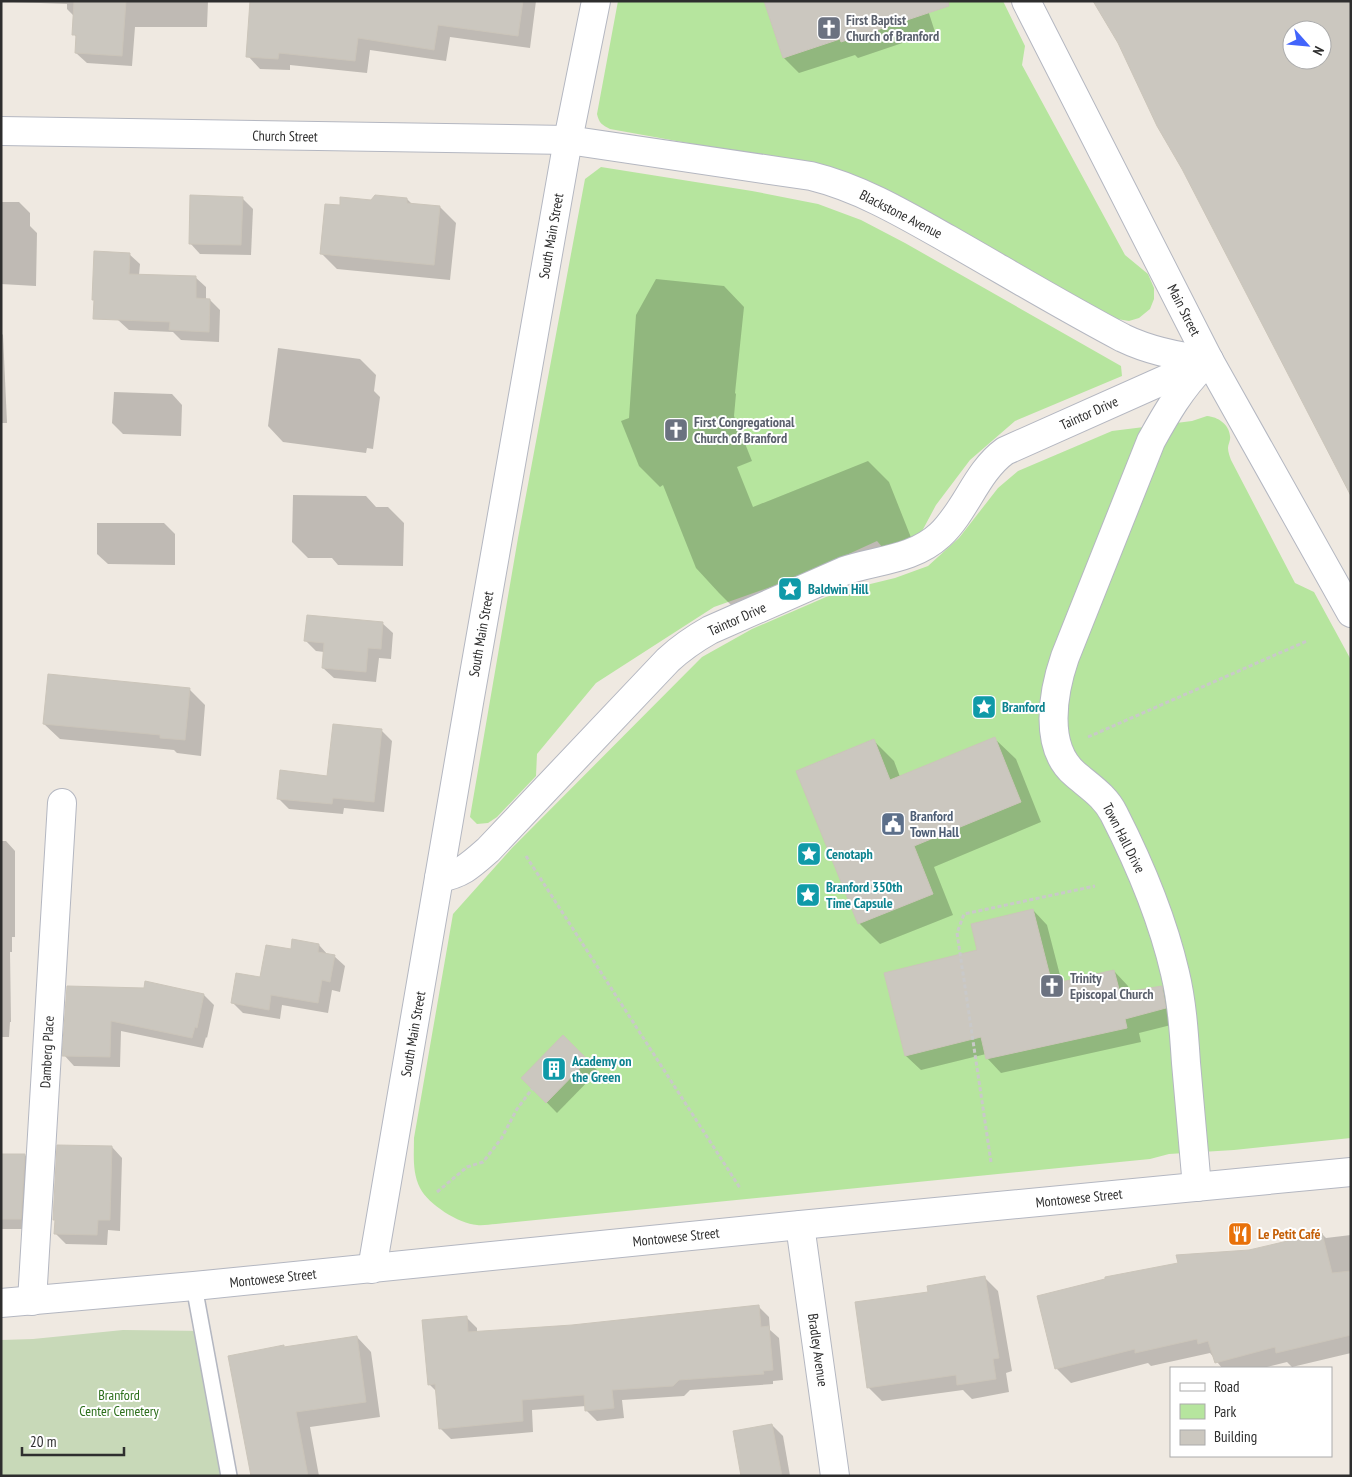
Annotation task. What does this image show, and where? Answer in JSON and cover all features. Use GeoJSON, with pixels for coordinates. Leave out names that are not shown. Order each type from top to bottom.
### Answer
{"type":"FeatureCollection","features":[{"type":"Feature","properties":{"kind":"street","name":"South Main Street"},"geometry":{"type":"LineString","coordinates":[[372,1269],[568,140],[596,1]]}},
{"type":"Feature","properties":{"kind":"street","name":"Main Street"},"geometry":{"type":"LineString","coordinates":[[1026,1],[1209,360],[1351,614]]}},
{"type":"Feature","properties":{"kind":"street","name":"Church Street"},"geometry":{"type":"LineString","coordinates":[[1,131],[568,140]]}},
{"type":"Feature","properties":{"kind":"street","name":"Blackstone Avenue"},"geometry":{"type":"LineString","coordinates":[[568,140],[811,176],[840,184],[932,230],[1137,345],[1190,358],[1209,360]]}},
{"type":"Feature","properties":{"kind":"street","name":"Taintor Drive"},"geometry":{"type":"LineString","coordinates":[[439,878],[461,872],[488,850],[668,660],[696,638],[844,571],[857,566],[903,556],[923,547],[940,535],[946,528],[990,465],[1005,451],[1209,360]]}},
{"type":"Feature","properties":{"kind":"street","name":"Town Hall Drive"},"geometry":{"type":"LineString","coordinates":[[1197,1187],[1181,1004],[1175,972],[1151,893],[1115,816],[1104,798],[1075,774],[1063,761],[1058,750],[1054,720],[1057,686],[1065,656],[1151,441],[1182,390],[1209,360]]}},
{"type":"Feature","properties":{"kind":"street","name":"Damberg Place"},"geometry":{"type":"LineString","coordinates":[[32,1301],[62,803]]}},
{"type":"Feature","properties":{"kind":"street","name":"Montowese Street"},"geometry":{"type":"LineString","coordinates":[[1,1302],[32,1301],[372,1269],[800,1225],[1351,1172]]}},
{"type":"Feature","properties":{"kind":"street","name":"Bradley Avenue"},"geometry":{"type":"LineString","coordinates":[[800,1225],[836,1476]]}},
{"type":"Feature","properties":{"kind":"lane"},"geometry":{"type":"LineString","coordinates":[[194,1286],[229,1476]]}},
{"type":"Feature","properties":{"kind":"path"},"geometry":{"type":"LineString","coordinates":[[1086,738],[1307,641]]}},
{"type":"Feature","properties":{"kind":"path"},"geometry":{"type":"LineString","coordinates":[[525,856],[740,1188]]}},
{"type":"Feature","properties":{"kind":"path"},"geometry":{"type":"LineString","coordinates":[[991,1162],[957,932],[964,914],[1095,886]]}},
{"type":"Feature","properties":{"kind":"path"},"geometry":{"type":"LineString","coordinates":[[437,1192],[467,1167],[483,1162],[501,1139],[517,1109],[532,1089]]}},
{"type":"Feature","properties":{"kind":"green space"},"geometry":{"type":"Polygon","coordinates":[[[618,1],[1003,1],[1025,46],[1022,65],[1125,255],[1148,274],[1154,288],[1154,299],[1150,309],[1139,318],[1129,321],[1117,319],[897,196],[815,166],[610,129],[600,122],[597,114],[618,1]]]}},
{"type":"Feature","properties":{"kind":"green space"},"geometry":{"type":"Polygon","coordinates":[[[601,167],[752,191],[818,204],[861,220],[1121,366],[1122,376],[1015,421],[970,460],[936,505],[920,535],[884,549],[877,541],[796,578],[714,607],[596,683],[537,754],[536,776],[497,817],[488,823],[477,824],[470,817],[518,538],[585,179],[601,167]]]}},
{"type":"Feature","properties":{"kind":"green space"},"geometry":{"type":"Polygon","coordinates":[[[1207,416],[1219,420],[1228,428],[1230,438],[1228,450],[1231,460],[1295,583],[1314,592],[1351,660],[1351,1138],[1234,1150],[1169,1154],[1150,1159],[484,1225],[470,1224],[453,1217],[430,1200],[417,1182],[414,1163],[414,1138],[453,914],[512,848],[702,657],[752,629],[826,597],[895,578],[928,566],[959,538],[998,488],[1018,471],[1112,431],[1192,421],[1207,416]]]}},
{"type":"Feature","properties":{"kind":"green space","name":"Branford Center Cemetery"},"geometry":{"type":"Polygon","coordinates":[[[123,1330],[207,1331],[237,1476],[1,1476],[1,1340],[33,1339],[123,1330]]]}},
{"type":"Feature","properties":{"kind":"building"},"geometry":{"type":"Polygon","coordinates":[[[74,1],[126,1],[122,56],[75,53],[76,35],[72,35],[74,1]]]}},
{"type":"Feature","properties":{"kind":"building"},"geometry":{"type":"Polygon","coordinates":[[[250,1],[523,1],[518,36],[438,25],[434,50],[358,38],[355,61],[279,53],[278,59],[246,57],[250,1]]]}},
{"type":"Feature","properties":{"kind":"building","name":"First Baptist Church of Branford"},"geometry":{"type":"Polygon","coordinates":[[[764,1],[948,1],[949,6],[841,42],[840,39],[783,58],[764,1]]]}},
{"type":"Feature","properties":{"kind":"building"},"geometry":{"type":"Polygon","coordinates":[[[1093,1],[1351,1],[1351,496],[1182,169],[1157,126],[1118,43],[1093,1]]]}},
{"type":"Feature","properties":{"kind":"building"},"geometry":{"type":"Polygon","coordinates":[[[190,195],[243,197],[241,245],[189,244],[190,195]]]}},
{"type":"Feature","properties":{"kind":"building"},"geometry":{"type":"Polygon","coordinates":[[[375,195],[407,198],[407,203],[440,206],[434,265],[320,254],[325,204],[340,205],[340,197],[371,200],[375,195]]]}},
{"type":"Feature","properties":{"kind":"building"},"geometry":{"type":"Polygon","coordinates":[[[94,251],[130,253],[129,274],[196,276],[196,298],[210,299],[209,332],[169,330],[170,322],[93,319],[94,251]]]}},
{"type":"Feature","properties":{"kind":"building"},"geometry":{"type":"Polygon","coordinates":[[[307,615],[383,622],[381,649],[368,648],[366,672],[322,668],[324,643],[304,641],[307,615]]]}},
{"type":"Feature","properties":{"kind":"building"},"geometry":{"type":"Polygon","coordinates":[[[48,674],[190,688],[185,740],[160,738],[160,735],[43,724],[48,674]]]}},
{"type":"Feature","properties":{"kind":"building"},"geometry":{"type":"Polygon","coordinates":[[[333,724],[382,729],[374,802],[333,798],[332,804],[277,799],[280,770],[327,776],[333,724]]]}},
{"type":"Feature","properties":{"kind":"building","name":"Branford Town Hall"},"geometry":{"type":"Polygon","coordinates":[[[995,737],[1021,802],[914,846],[933,894],[858,924],[796,771],[874,739],[890,780],[995,737]]]}},
{"type":"Feature","properties":{"kind":"building","name":"Trinity Episcopal Church"},"geometry":{"type":"Polygon","coordinates":[[[1033,909],[1052,984],[1114,970],[1120,993],[1162,986],[1166,1008],[1125,1019],[1127,1028],[986,1059],[981,1037],[905,1056],[884,973],[977,950],[971,924],[1033,909]]]}},
{"type":"Feature","properties":{"kind":"building"},"geometry":{"type":"Polygon","coordinates":[[[292,939],[319,944],[318,952],[335,955],[330,982],[322,980],[318,1003],[271,995],[269,1010],[231,1003],[236,973],[260,977],[266,945],[291,949],[292,939]]]}},
{"type":"Feature","properties":{"kind":"building"},"geometry":{"type":"Polygon","coordinates":[[[145,981],[204,994],[197,1028],[195,1027],[192,1038],[111,1021],[110,1057],[62,1056],[67,986],[144,988],[145,981]]]}},
{"type":"Feature","properties":{"kind":"building","name":"Academy on the Green"},"geometry":{"type":"Polygon","coordinates":[[[563,1035],[588,1060],[546,1103],[521,1078],[563,1035]]]}},
{"type":"Feature","properties":{"kind":"building"},"geometry":{"type":"Polygon","coordinates":[[[57,1145],[112,1146],[110,1220],[98,1220],[97,1235],[54,1234],[57,1145]]]}},
{"type":"Feature","properties":{"kind":"building"},"geometry":{"type":"Polygon","coordinates":[[[1,1154],[25,1154],[21,1219],[1,1219],[1,1154]]]}},
{"type":"Feature","properties":{"kind":"building"},"geometry":{"type":"Polygon","coordinates":[[[1322,1233],[1332,1273],[1351,1271],[1351,1335],[1276,1353],[1275,1347],[1215,1363],[1208,1341],[1198,1344],[1197,1339],[1135,1353],[1135,1349],[1055,1369],[1037,1296],[1105,1279],[1105,1277],[1178,1263],[1176,1255],[1249,1250],[1322,1233]]]}},
{"type":"Feature","properties":{"kind":"building"},"geometry":{"type":"Polygon","coordinates":[[[985,1276],[999,1358],[993,1359],[996,1379],[957,1385],[956,1375],[867,1388],[855,1302],[928,1292],[927,1286],[985,1276]]]}},
{"type":"Feature","properties":{"kind":"building"},"geometry":{"type":"Polygon","coordinates":[[[759,1305],[761,1327],[769,1326],[773,1370],[763,1371],[764,1374],[679,1380],[673,1386],[612,1390],[614,1408],[585,1411],[584,1395],[522,1400],[523,1421],[439,1429],[435,1384],[428,1385],[422,1320],[467,1316],[468,1332],[572,1325],[759,1305]]]}},
{"type":"Feature","properties":{"kind":"building"},"geometry":{"type":"Polygon","coordinates":[[[357,1336],[366,1402],[296,1412],[308,1476],[251,1476],[228,1356],[284,1345],[284,1347],[357,1336]]]}},
{"type":"Feature","properties":{"kind":"building"},"geometry":{"type":"Polygon","coordinates":[[[772,1424],[782,1476],[741,1476],[733,1431],[772,1424]]]}},
{"type":"Feature","properties":{"kind":"place","name":"First Baptist Church of Branford"},"geometry":{"type":"Point","coordinates":[829,28]}},
{"type":"Feature","properties":{"kind":"place","name":"First Congregational Church of Branford"},"geometry":{"type":"Point","coordinates":[676,430]}},
{"type":"Feature","properties":{"kind":"place","name":"Baldwin Hill"},"geometry":{"type":"Point","coordinates":[790,589]}},
{"type":"Feature","properties":{"kind":"place","name":"Branford"},"geometry":{"type":"Point","coordinates":[984,707]}},
{"type":"Feature","properties":{"kind":"place","name":"Branford Town Hall"},"geometry":{"type":"Point","coordinates":[893,824]}},
{"type":"Feature","properties":{"kind":"place","name":"Cenotaph"},"geometry":{"type":"Point","coordinates":[809,854]}},
{"type":"Feature","properties":{"kind":"place","name":"Branford 350th Time Capsule"},"geometry":{"type":"Point","coordinates":[808,895]}},
{"type":"Feature","properties":{"kind":"place","name":"Trinity Episcopal Church"},"geometry":{"type":"Point","coordinates":[1052,986]}},
{"type":"Feature","properties":{"kind":"place","name":"Academy on the Green"},"geometry":{"type":"Point","coordinates":[554,1069]}},
{"type":"Feature","properties":{"kind":"place","name":"Le Petit Café"},"geometry":{"type":"Point","coordinates":[1240,1234]}}]}
